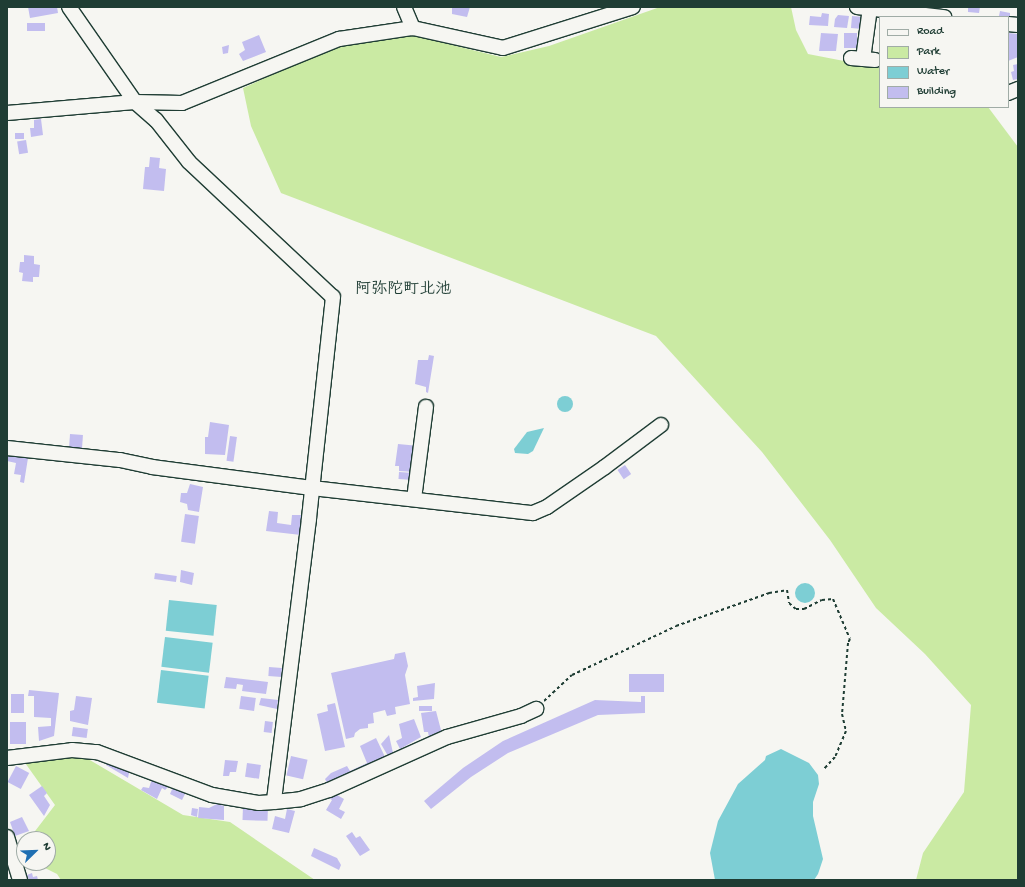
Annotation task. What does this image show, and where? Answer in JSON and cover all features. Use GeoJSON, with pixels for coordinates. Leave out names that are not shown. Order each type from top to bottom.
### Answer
{"type":"FeatureCollection","features":[{"type":"Feature","properties":{"kind":"street"},"geometry":{"type":"LineString","coordinates":[[69,7],[135,102],[156,120],[189,162],[228,201],[286,251],[333,297],[312,488],[274,802]]}},
{"type":"Feature","properties":{"kind":"street"},"geometry":{"type":"LineString","coordinates":[[404,7],[413,28]]}},
{"type":"Feature","properties":{"kind":"street"},"geometry":{"type":"LineString","coordinates":[[7,113],[135,102],[182,103],[339,39],[413,28],[503,48],[634,7]]}},
{"type":"Feature","properties":{"kind":"street"},"geometry":{"type":"LineString","coordinates":[[863,59],[864,8],[935,16]]}},
{"type":"Feature","properties":{"kind":"street"},"geometry":{"type":"LineString","coordinates":[[414,499],[426,407]]}},
{"type":"Feature","properties":{"kind":"street"},"geometry":{"type":"LineString","coordinates":[[7,448],[120,460],[152,467],[312,488],[533,513],[547,507],[605,467],[661,425]]}},
{"type":"Feature","properties":{"kind":"street"},"geometry":{"type":"LineString","coordinates":[[7,758],[72,750],[97,752],[212,795],[259,803],[274,802],[301,799],[329,790],[447,737],[521,716],[536,709]]}},
{"type":"Feature","properties":{"kind":"street"},"geometry":{"type":"LineString","coordinates":[[7,837],[20,880]]}},
{"type":"Feature","properties":{"kind":"path"},"geometry":{"type":"LineString","coordinates":[[536,709],[572,675],[658,634],[708,615],[781,590],[786,590],[789,604],[796,609],[804,610],[822,600],[833,599],[850,639],[848,644],[842,714],[846,731],[835,757],[824,769]]}},
{"type":"Feature","properties":{"kind":"green space"},"geometry":{"type":"Polygon","coordinates":[[[660,7],[791,7],[796,30],[808,54],[879,68],[879,108],[989,108],[1018,147],[1018,880],[916,880],[923,853],[964,792],[971,705],[925,654],[876,608],[830,540],[762,452],[656,336],[281,193],[251,126],[243,88],[337,46],[411,35],[501,57],[549,46],[660,7]]]}},
{"type":"Feature","properties":{"kind":"green space"},"geometry":{"type":"Polygon","coordinates":[[[83,756],[183,815],[230,822],[315,880],[61,880],[57,874],[51,871],[56,871],[56,831],[35,831],[55,805],[23,760],[83,756]]]}},
{"type":"Feature","properties":{"kind":"water"},"geometry":{"type":"Polygon","coordinates":[[[565,396],[571,398],[573,404],[571,410],[565,412],[559,410],[557,404],[559,398],[565,396]]]}},
{"type":"Feature","properties":{"kind":"water"},"geometry":{"type":"Polygon","coordinates":[[[544,428],[533,451],[528,454],[515,453],[514,449],[527,432],[544,428]]]}},
{"type":"Feature","properties":{"kind":"water"},"geometry":{"type":"Polygon","coordinates":[[[805,583],[812,586],[815,593],[812,600],[805,603],[798,600],[795,593],[798,586],[805,583]]]}},
{"type":"Feature","properties":{"kind":"water"},"geometry":{"type":"Polygon","coordinates":[[[169,600],[217,605],[213,636],[166,631],[169,600]]]}},
{"type":"Feature","properties":{"kind":"water"},"geometry":{"type":"Polygon","coordinates":[[[165,637],[213,643],[209,673],[161,667],[165,637]]]}},
{"type":"Feature","properties":{"kind":"water"},"geometry":{"type":"Polygon","coordinates":[[[161,670],[209,676],[205,709],[157,703],[161,670]]]}},
{"type":"Feature","properties":{"kind":"water"},"geometry":{"type":"Polygon","coordinates":[[[781,749],[809,763],[818,775],[819,784],[813,802],[813,816],[823,859],[818,874],[814,880],[715,880],[710,853],[718,821],[738,784],[765,760],[766,756],[781,749]]]}},
{"type":"Feature","properties":{"kind":"building"},"geometry":{"type":"Polygon","coordinates":[[[28,7],[57,7],[58,13],[30,18],[28,7]]]}},
{"type":"Feature","properties":{"kind":"building"},"geometry":{"type":"Polygon","coordinates":[[[452,7],[470,7],[467,17],[452,14],[452,7]]]}},
{"type":"Feature","properties":{"kind":"building"},"geometry":{"type":"Polygon","coordinates":[[[968,7],[980,7],[979,13],[968,12],[968,7]]]}},
{"type":"Feature","properties":{"kind":"building"},"geometry":{"type":"Polygon","coordinates":[[[1000,11],[1010,13],[1010,17],[999,16],[1000,11]]]}},
{"type":"Feature","properties":{"kind":"building"},"geometry":{"type":"Polygon","coordinates":[[[822,13],[829,14],[828,26],[809,25],[810,16],[821,17],[822,13]]]}},
{"type":"Feature","properties":{"kind":"building"},"geometry":{"type":"Polygon","coordinates":[[[838,15],[849,16],[847,28],[834,27],[835,19],[838,15]]]}},
{"type":"Feature","properties":{"kind":"building"},"geometry":{"type":"Polygon","coordinates":[[[852,16],[863,17],[862,29],[851,28],[852,16]]]}},
{"type":"Feature","properties":{"kind":"building"},"geometry":{"type":"Polygon","coordinates":[[[27,23],[45,23],[45,31],[27,31],[27,23]]]}},
{"type":"Feature","properties":{"kind":"building"},"geometry":{"type":"Polygon","coordinates":[[[821,33],[838,34],[836,51],[819,51],[821,33]]]}},
{"type":"Feature","properties":{"kind":"building"},"geometry":{"type":"Polygon","coordinates":[[[844,33],[857,33],[857,48],[844,48],[844,33]]]}},
{"type":"Feature","properties":{"kind":"building"},"geometry":{"type":"Polygon","coordinates":[[[1009,33],[1018,34],[1018,57],[1009,61],[1009,33]]]}},
{"type":"Feature","properties":{"kind":"building"},"geometry":{"type":"Polygon","coordinates":[[[259,35],[266,52],[243,61],[239,54],[245,50],[242,42],[259,35]]]}},
{"type":"Feature","properties":{"kind":"building"},"geometry":{"type":"Polygon","coordinates":[[[229,45],[228,53],[223,54],[222,47],[229,45]]]}},
{"type":"Feature","properties":{"kind":"building"},"geometry":{"type":"Polygon","coordinates":[[[1018,64],[1018,79],[1013,80],[1011,72],[1014,71],[1013,65],[1018,64]]]}},
{"type":"Feature","properties":{"kind":"building"},"geometry":{"type":"Polygon","coordinates":[[[41,119],[43,135],[31,137],[30,128],[34,128],[34,120],[41,119]]]}},
{"type":"Feature","properties":{"kind":"building"},"geometry":{"type":"Polygon","coordinates":[[[15,133],[24,133],[24,139],[15,139],[15,133]]]}},
{"type":"Feature","properties":{"kind":"building"},"geometry":{"type":"Polygon","coordinates":[[[26,140],[28,153],[19,154],[17,141],[26,140]]]}},
{"type":"Feature","properties":{"kind":"building"},"geometry":{"type":"Polygon","coordinates":[[[150,157],[160,158],[159,168],[166,169],[164,191],[143,189],[145,167],[149,167],[150,157]]]}},
{"type":"Feature","properties":{"kind":"building"},"geometry":{"type":"Polygon","coordinates":[[[24,255],[34,256],[34,264],[40,265],[39,277],[33,277],[33,282],[22,281],[23,273],[19,272],[20,262],[24,262],[24,255]]]}},
{"type":"Feature","properties":{"kind":"building"},"geometry":{"type":"Polygon","coordinates":[[[429,355],[434,356],[428,393],[426,392],[426,387],[415,384],[418,360],[428,360],[429,355]]]}},
{"type":"Feature","properties":{"kind":"building"},"geometry":{"type":"Polygon","coordinates":[[[210,422],[229,425],[225,455],[205,454],[205,437],[208,437],[210,422]]]}},
{"type":"Feature","properties":{"kind":"building"},"geometry":{"type":"Polygon","coordinates":[[[70,434],[83,435],[82,450],[69,449],[70,434]]]}},
{"type":"Feature","properties":{"kind":"building"},"geometry":{"type":"Polygon","coordinates":[[[230,436],[237,437],[233,462],[227,461],[230,436]]]}},
{"type":"Feature","properties":{"kind":"building"},"geometry":{"type":"Polygon","coordinates":[[[398,444],[419,446],[415,472],[399,471],[399,466],[395,466],[398,444]]]}},
{"type":"Feature","properties":{"kind":"building"},"geometry":{"type":"Polygon","coordinates":[[[7,455],[28,458],[24,483],[20,482],[21,475],[14,474],[16,463],[7,461],[7,455]]]}},
{"type":"Feature","properties":{"kind":"building"},"geometry":{"type":"Polygon","coordinates":[[[625,465],[631,474],[624,479],[618,470],[625,465]]]}},
{"type":"Feature","properties":{"kind":"building"},"geometry":{"type":"Polygon","coordinates":[[[399,472],[414,473],[413,480],[399,479],[399,472]]]}},
{"type":"Feature","properties":{"kind":"building"},"geometry":{"type":"Polygon","coordinates":[[[190,484],[203,487],[199,512],[188,510],[187,504],[180,502],[181,493],[187,493],[190,484]]]}},
{"type":"Feature","properties":{"kind":"building"},"geometry":{"type":"Polygon","coordinates":[[[269,511],[278,512],[277,523],[291,525],[292,515],[303,515],[301,535],[266,531],[269,511]]]}},
{"type":"Feature","properties":{"kind":"building"},"geometry":{"type":"Polygon","coordinates":[[[185,514],[199,516],[195,544],[181,542],[185,514]]]}},
{"type":"Feature","properties":{"kind":"building"},"geometry":{"type":"Polygon","coordinates":[[[181,570],[194,573],[192,585],[180,582],[181,570]]]}},
{"type":"Feature","properties":{"kind":"building"},"geometry":{"type":"Polygon","coordinates":[[[155,573],[177,576],[176,582],[154,579],[155,573]]]}},
{"type":"Feature","properties":{"kind":"building"},"geometry":{"type":"Polygon","coordinates":[[[405,652],[408,666],[405,675],[410,704],[395,707],[396,714],[387,716],[385,710],[373,713],[374,723],[368,724],[368,728],[360,729],[355,733],[354,737],[346,739],[331,673],[394,659],[395,654],[405,652]]]}},
{"type":"Feature","properties":{"kind":"building"},"geometry":{"type":"Polygon","coordinates":[[[269,667],[282,668],[281,677],[268,676],[269,667]]]}},
{"type":"Feature","properties":{"kind":"building"},"geometry":{"type":"Polygon","coordinates":[[[629,674],[664,674],[664,692],[629,692],[629,674]]]}},
{"type":"Feature","properties":{"kind":"building"},"geometry":{"type":"Polygon","coordinates":[[[226,677],[268,682],[266,694],[242,691],[243,685],[237,684],[236,689],[224,688],[226,677]]]}},
{"type":"Feature","properties":{"kind":"building"},"geometry":{"type":"Polygon","coordinates":[[[435,683],[434,699],[413,701],[413,698],[418,697],[417,686],[435,683]]]}},
{"type":"Feature","properties":{"kind":"building"},"geometry":{"type":"Polygon","coordinates":[[[29,690],[59,693],[54,736],[39,741],[38,727],[51,726],[51,718],[34,717],[34,696],[28,696],[29,690]]]}},
{"type":"Feature","properties":{"kind":"building"},"geometry":{"type":"Polygon","coordinates":[[[11,694],[24,694],[24,713],[11,713],[11,694]]]}},
{"type":"Feature","properties":{"kind":"building"},"geometry":{"type":"Polygon","coordinates":[[[76,696],[92,698],[88,725],[70,721],[70,711],[74,710],[76,696]]]}},
{"type":"Feature","properties":{"kind":"building"},"geometry":{"type":"Polygon","coordinates":[[[241,696],[256,698],[254,711],[239,709],[241,696]]]}},
{"type":"Feature","properties":{"kind":"building"},"geometry":{"type":"Polygon","coordinates":[[[641,696],[645,696],[645,713],[598,715],[508,753],[471,777],[431,809],[424,801],[463,768],[503,741],[595,700],[641,702],[641,696]]]}},
{"type":"Feature","properties":{"kind":"building"},"geometry":{"type":"Polygon","coordinates":[[[261,698],[278,700],[277,709],[259,705],[261,698]]]}},
{"type":"Feature","properties":{"kind":"building"},"geometry":{"type":"Polygon","coordinates":[[[335,703],[345,747],[325,751],[317,714],[328,711],[327,705],[335,703]]]}},
{"type":"Feature","properties":{"kind":"building"},"geometry":{"type":"Polygon","coordinates":[[[419,706],[432,706],[432,711],[419,711],[419,706]]]}},
{"type":"Feature","properties":{"kind":"building"},"geometry":{"type":"Polygon","coordinates":[[[436,711],[442,734],[429,737],[428,732],[424,732],[421,713],[436,711]]]}},
{"type":"Feature","properties":{"kind":"building"},"geometry":{"type":"Polygon","coordinates":[[[414,719],[421,737],[400,749],[396,741],[402,738],[399,724],[414,719]]]}},
{"type":"Feature","properties":{"kind":"building"},"geometry":{"type":"Polygon","coordinates":[[[265,721],[273,722],[272,733],[264,732],[265,721]]]}},
{"type":"Feature","properties":{"kind":"building"},"geometry":{"type":"Polygon","coordinates":[[[10,722],[26,722],[26,744],[10,744],[10,722]]]}},
{"type":"Feature","properties":{"kind":"building"},"geometry":{"type":"Polygon","coordinates":[[[73,727],[88,729],[87,738],[72,736],[73,727]]]}},
{"type":"Feature","properties":{"kind":"building"},"geometry":{"type":"Polygon","coordinates":[[[389,735],[393,753],[388,756],[381,744],[389,735]]]}},
{"type":"Feature","properties":{"kind":"building"},"geometry":{"type":"Polygon","coordinates":[[[376,738],[385,757],[328,785],[325,779],[331,773],[347,766],[350,771],[367,763],[360,746],[376,738]]]}},
{"type":"Feature","properties":{"kind":"building"},"geometry":{"type":"Polygon","coordinates":[[[291,756],[308,760],[303,779],[287,775],[291,756]]]}},
{"type":"Feature","properties":{"kind":"building"},"geometry":{"type":"Polygon","coordinates":[[[107,760],[130,768],[128,778],[106,765],[107,760]]]}},
{"type":"Feature","properties":{"kind":"building"},"geometry":{"type":"Polygon","coordinates":[[[225,760],[238,761],[236,772],[230,772],[229,776],[223,776],[225,760]]]}},
{"type":"Feature","properties":{"kind":"building"},"geometry":{"type":"Polygon","coordinates":[[[247,763],[261,765],[259,779],[245,777],[247,763]]]}},
{"type":"Feature","properties":{"kind":"building"},"geometry":{"type":"Polygon","coordinates":[[[16,766],[29,773],[21,789],[8,782],[16,766]]]}},
{"type":"Feature","properties":{"kind":"building"},"geometry":{"type":"Polygon","coordinates":[[[153,776],[171,784],[165,790],[162,788],[157,799],[141,790],[143,787],[149,788],[153,776]]]}},
{"type":"Feature","properties":{"kind":"building"},"geometry":{"type":"Polygon","coordinates":[[[42,786],[47,793],[44,796],[50,805],[44,816],[29,795],[42,786]]]}},
{"type":"Feature","properties":{"kind":"building"},"geometry":{"type":"Polygon","coordinates":[[[173,787],[186,792],[182,800],[170,794],[173,787]]]}},
{"type":"Feature","properties":{"kind":"building"},"geometry":{"type":"Polygon","coordinates":[[[332,792],[344,799],[339,809],[345,812],[341,819],[326,810],[332,800],[329,798],[332,792]]]}},
{"type":"Feature","properties":{"kind":"building"},"geometry":{"type":"Polygon","coordinates":[[[217,804],[224,806],[224,820],[198,818],[199,807],[209,808],[217,804]]]}},
{"type":"Feature","properties":{"kind":"building"},"geometry":{"type":"Polygon","coordinates":[[[243,806],[268,807],[267,821],[243,820],[243,806]]]}},
{"type":"Feature","properties":{"kind":"building"},"geometry":{"type":"Polygon","coordinates":[[[192,808],[198,809],[197,817],[191,815],[192,808]]]}},
{"type":"Feature","properties":{"kind":"building"},"geometry":{"type":"Polygon","coordinates":[[[287,809],[295,811],[289,833],[272,829],[275,816],[285,819],[287,809]]]}},
{"type":"Feature","properties":{"kind":"building"},"geometry":{"type":"Polygon","coordinates":[[[22,817],[29,831],[16,831],[15,836],[10,822],[22,817]]]}},
{"type":"Feature","properties":{"kind":"building"},"geometry":{"type":"Polygon","coordinates":[[[352,832],[356,838],[360,836],[370,850],[360,856],[346,836],[352,832]]]}},
{"type":"Feature","properties":{"kind":"building"},"geometry":{"type":"Polygon","coordinates":[[[314,848],[337,858],[341,865],[339,870],[311,856],[314,848]]]}},
{"type":"Feature","properties":{"kind":"building"},"geometry":{"type":"Polygon","coordinates":[[[32,873],[33,877],[37,876],[38,880],[29,880],[27,875],[32,873]]]}},
{"type":"Feature","properties":{"kind":"district","name":"阿弥陀町北池"},"geometry":{"type":"Point","coordinates":[403,291]}}]}
